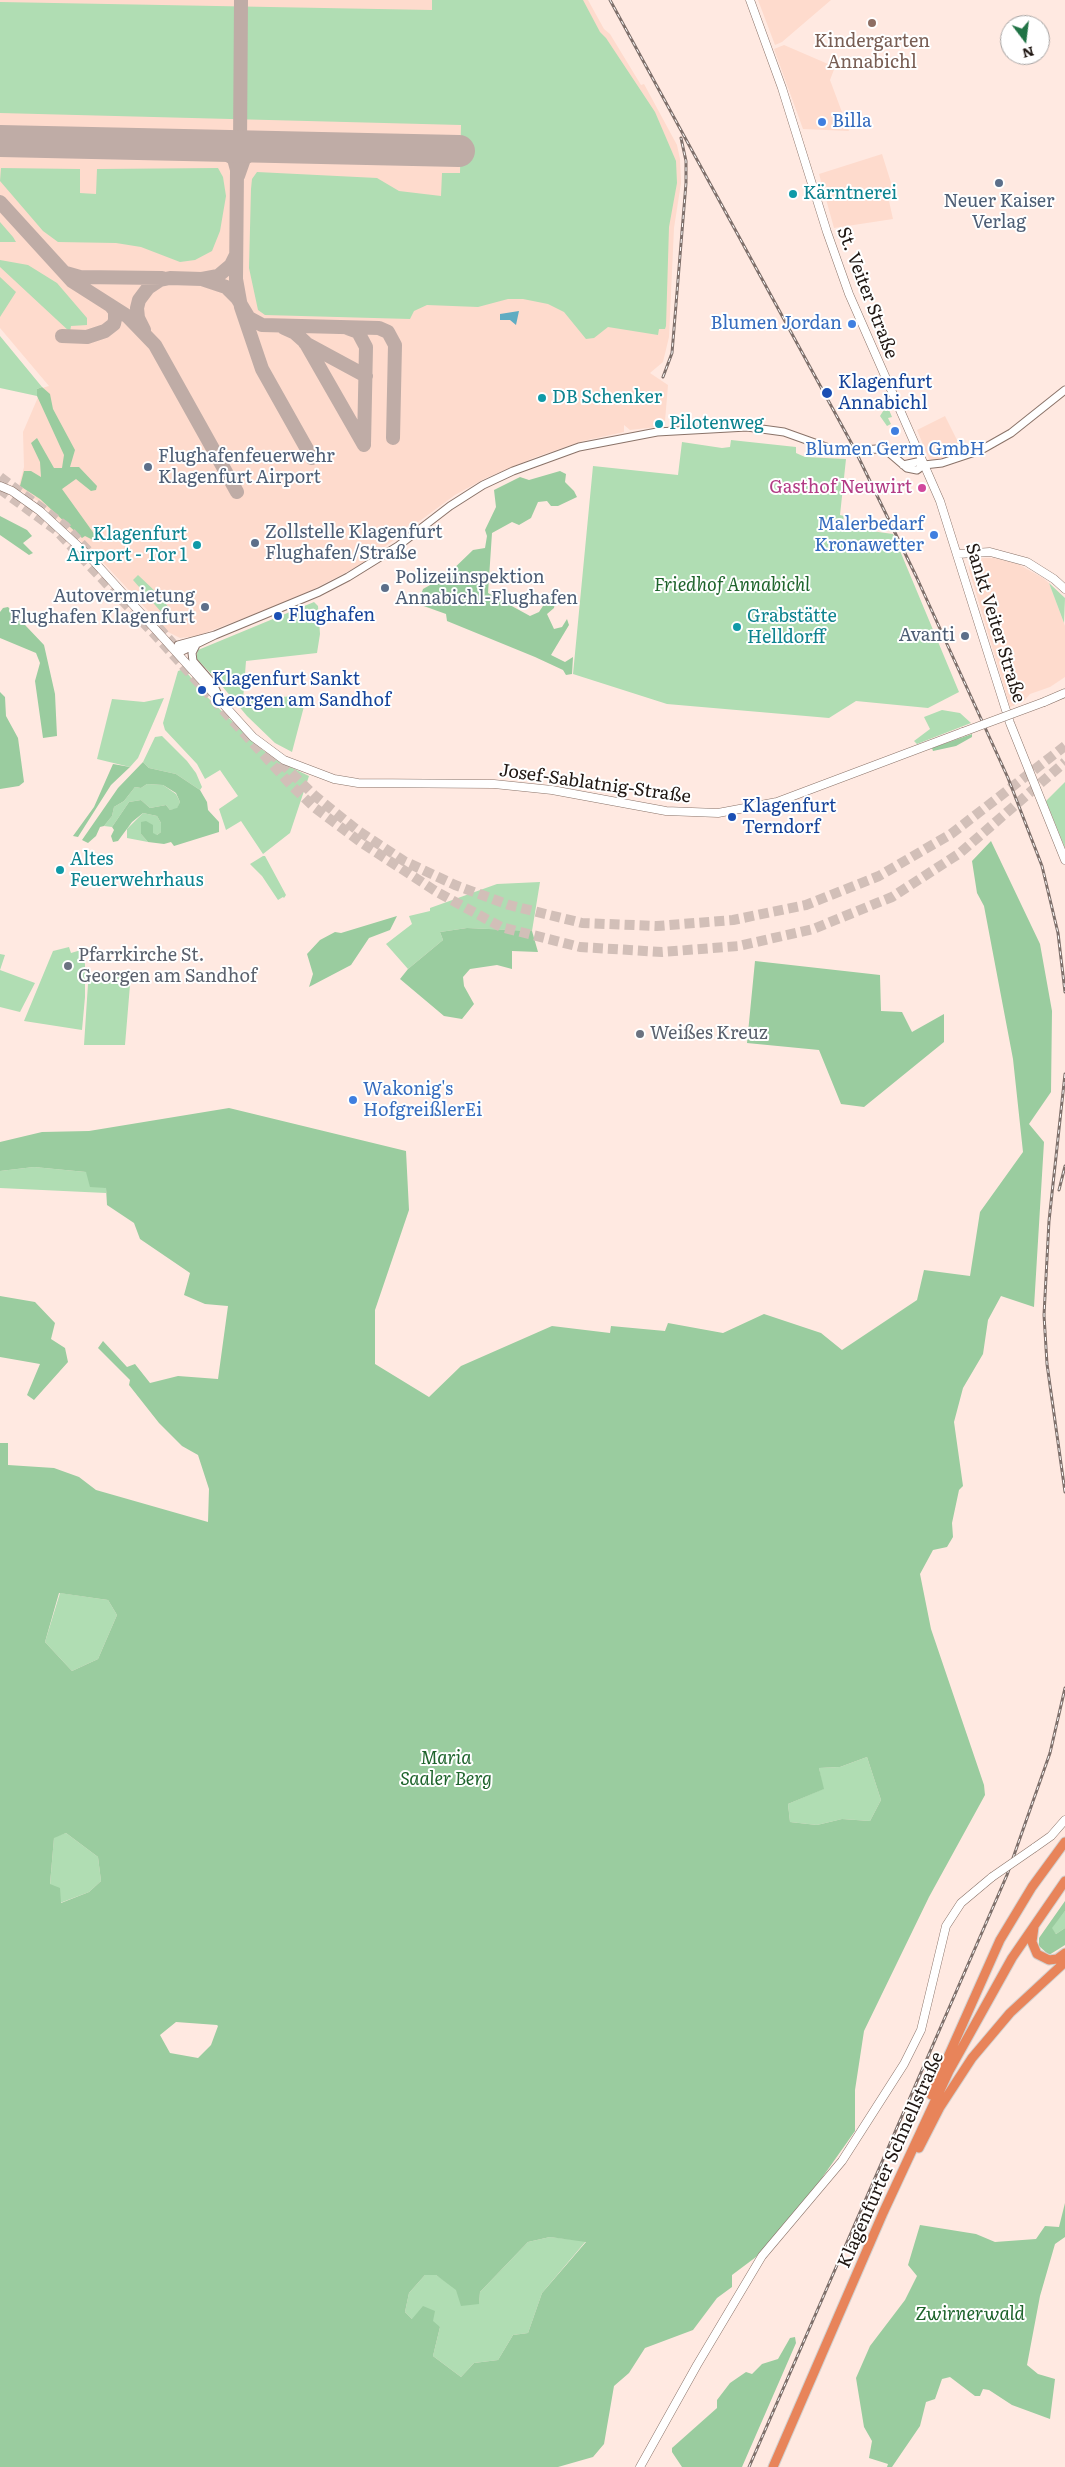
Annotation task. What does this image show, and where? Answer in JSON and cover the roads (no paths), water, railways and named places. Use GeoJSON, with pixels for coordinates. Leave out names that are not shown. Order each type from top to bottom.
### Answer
{"type":"FeatureCollection","features":[{"type":"Feature","properties":{"kind":"highway"},"geometry":{"type":"LineString","coordinates":[[928,2113],[927,2105],[932,2091],[991,1957],[1015,1913],[1065,1842]]}},
{"type":"Feature","properties":{"kind":"highway","name":"Klagenfurter Schnellstraße"},"geometry":{"type":"LineString","coordinates":[[773,2467],[928,2113],[971,2027],[1035,1923],[1065,1881]]}},
{"type":"Feature","properties":{"kind":"highway"},"geometry":{"type":"LineString","coordinates":[[1035,1923],[1032,1942],[1037,1954],[1049,1960],[1065,1953]]}},
{"type":"Feature","properties":{"kind":"highway"},"geometry":{"type":"LineString","coordinates":[[895,2186],[902,2181],[940,2107],[972,2058],[1010,2013],[1065,1962]]}},
{"type":"Feature","properties":{"kind":"main road","name":"St. Veiter Straße"},"geometry":{"type":"LineString","coordinates":[[750,0],[782,88],[846,285],[892,396]]}},
{"type":"Feature","properties":{"kind":"main road","name":"Sankt Veiter Straße"},"geometry":{"type":"LineString","coordinates":[[892,396],[940,501],[1010,723],[1065,860]]}},
{"type":"Feature","properties":{"kind":"main road","name":"Josef-Sablatnig-Straße"},"geometry":{"type":"LineString","coordinates":[[0,486],[12,491],[40,511],[89,556],[253,737],[284,760],[334,779],[358,782],[494,784],[552,790],[666,811],[696,814],[732,812],[777,802],[1065,693]]}},
{"type":"Feature","properties":{"kind":"main road"},"geometry":{"type":"LineString","coordinates":[[958,554],[990,552],[1027,562],[1054,579],[1065,589]]}},
{"type":"Feature","properties":{"kind":"main road"},"geometry":{"type":"LineString","coordinates":[[640,2467],[697,2365],[762,2256],[842,2161],[904,2064],[920,2030],[946,1926],[961,1903],[992,1877],[1051,1836],[1065,1820]]}},
{"type":"Feature","properties":{"kind":"street"},"geometry":{"type":"LineString","coordinates":[[215,635],[178,645],[178,653],[215,635],[319,592],[367,566],[410,538],[450,506],[483,485],[513,471],[579,447],[657,432],[758,428],[784,432],[840,452],[882,449],[891,453],[902,465],[917,462],[924,465],[954,460],[994,443],[1065,390]]}},
{"type":"Feature","properties":{"kind":"street"},"geometry":{"type":"LineString","coordinates":[[197,644],[192,653],[193,661],[212,684],[222,704]]}},
{"type":"Feature","properties":{"kind":"water"},"geometry":{"type":"Polygon","coordinates":[[[519,311],[516,325],[510,320],[500,320],[500,314],[519,311]]]}},
{"type":"Feature","properties":{"kind":"tunnel"},"geometry":{"type":"LineString","coordinates":[[0,477],[65,526],[91,554]]}},
{"type":"Feature","properties":{"kind":"tunnel"},"geometry":{"type":"LineString","coordinates":[[0,489],[56,530],[159,639],[291,785],[315,808],[362,843],[437,892],[501,927],[580,947],[662,952],[739,946],[813,929],[892,897],[960,853],[1065,762]]}},
{"type":"Feature","properties":{"kind":"tunnel"},"geometry":{"type":"LineString","coordinates":[[148,616],[182,654]]}},
{"type":"Feature","properties":{"kind":"tunnel"},"geometry":{"type":"LineString","coordinates":[[270,752],[315,796],[357,830],[404,861],[455,885],[509,905],[582,923],[657,926],[733,920],[806,905],[879,876],[951,834],[1065,746]]}},
{"type":"Feature","properties":{"kind":"railway"},"geometry":{"type":"LineString","coordinates":[[610,0],[853,446],[916,576],[1008,778],[1042,866],[1058,933],[1065,992]]}},
{"type":"Feature","properties":{"kind":"railway"},"geometry":{"type":"LineString","coordinates":[[663,377],[672,353],[686,183],[686,161],[681,138]]}},
{"type":"Feature","properties":{"kind":"railway"},"geometry":{"type":"LineString","coordinates":[[1065,1074],[1049,1221],[1044,1315],[1047,1364],[1065,1492]]}},
{"type":"Feature","properties":{"kind":"railway"},"geometry":{"type":"LineString","coordinates":[[1059,1190],[1065,1166]]}},
{"type":"Feature","properties":{"kind":"railway"},"geometry":{"type":"LineString","coordinates":[[749,2467],[1007,1875],[1050,1753],[1065,1688]]}},
{"type":"Feature","properties":{"kind":"place","name":"Kindergarten Annabichl"},"geometry":{"type":"Point","coordinates":[872,23]}},
{"type":"Feature","properties":{"kind":"place","name":"Billa"},"geometry":{"type":"Point","coordinates":[822,122]}},
{"type":"Feature","properties":{"kind":"place","name":"Neuer Kaiser Verlag"},"geometry":{"type":"Point","coordinates":[999,183]}},
{"type":"Feature","properties":{"kind":"place","name":"Kärntnerei"},"geometry":{"type":"Point","coordinates":[793,194]}},
{"type":"Feature","properties":{"kind":"place","name":"Blumen Jordan"},"geometry":{"type":"Point","coordinates":[852,324]}},
{"type":"Feature","properties":{"kind":"place","name":"Klagenfurt Annabichl"},"geometry":{"type":"Point","coordinates":[827,393]}},
{"type":"Feature","properties":{"kind":"place","name":"DB Schenker"},"geometry":{"type":"Point","coordinates":[542,398]}},
{"type":"Feature","properties":{"kind":"place","name":"Pilotenweg"},"geometry":{"type":"Point","coordinates":[659,424]}},
{"type":"Feature","properties":{"kind":"place","name":"Blumen Germ GmbH"},"geometry":{"type":"Point","coordinates":[895,431]}},
{"type":"Feature","properties":{"kind":"place","name":"Flughafenfeuerwehr Klagenfurt Airport"},"geometry":{"type":"Point","coordinates":[148,467]}},
{"type":"Feature","properties":{"kind":"place","name":"Gasthof Neuwirt"},"geometry":{"type":"Point","coordinates":[922,488]}},
{"type":"Feature","properties":{"kind":"place","name":"Malerbedarf Kronawetter"},"geometry":{"type":"Point","coordinates":[934,535]}},
{"type":"Feature","properties":{"kind":"place","name":"Zollstelle Klagenfurt Flughafen/Straße"},"geometry":{"type":"Point","coordinates":[255,543]}},
{"type":"Feature","properties":{"kind":"place","name":"Klagenfurt Airport - Tor 1"},"geometry":{"type":"Point","coordinates":[197,545]}},
{"type":"Feature","properties":{"kind":"place","name":"Polizeiinspektion Annabichl-Flughafen"},"geometry":{"type":"Point","coordinates":[385,588]}},
{"type":"Feature","properties":{"kind":"place","name":"Autovermietung Flughafen Klagenfurt"},"geometry":{"type":"Point","coordinates":[205,607]}},
{"type":"Feature","properties":{"kind":"place","name":"Flughafen"},"geometry":{"type":"Point","coordinates":[278,616]}},
{"type":"Feature","properties":{"kind":"place","name":"Grabstätte Helldorff"},"geometry":{"type":"Point","coordinates":[737,627]}},
{"type":"Feature","properties":{"kind":"place","name":"Avanti"},"geometry":{"type":"Point","coordinates":[965,636]}},
{"type":"Feature","properties":{"kind":"place","name":"Klagenfurt Sankt Georgen am Sandhof"},"geometry":{"type":"Point","coordinates":[202,690]}},
{"type":"Feature","properties":{"kind":"place","name":"Klagenfurt Terndorf"},"geometry":{"type":"Point","coordinates":[732,817]}},
{"type":"Feature","properties":{"kind":"place","name":"Altes Feuerwehrhaus"},"geometry":{"type":"Point","coordinates":[60,870]}},
{"type":"Feature","properties":{"kind":"place","name":"Pfarrkirche St. Georgen am Sandhof"},"geometry":{"type":"Point","coordinates":[68,966]}},
{"type":"Feature","properties":{"kind":"place","name":"Weißes Kreuz"},"geometry":{"type":"Point","coordinates":[640,1034]}},
{"type":"Feature","properties":{"kind":"place","name":"Wakonig's HofgreißlerEi"},"geometry":{"type":"Point","coordinates":[353,1100]}},
{"type":"Feature","properties":{"kind":"park label","name":"Friedhof Annabichl"},"geometry":{"type":"Point","coordinates":[732,586]}},
{"type":"Feature","properties":{"kind":"park label","name":"Maria Saaler Berg"},"geometry":{"type":"Point","coordinates":[446,1769]}},
{"type":"Feature","properties":{"kind":"park label","name":"Zwirnerwald"},"geometry":{"type":"Point","coordinates":[970,2315]}}]}
